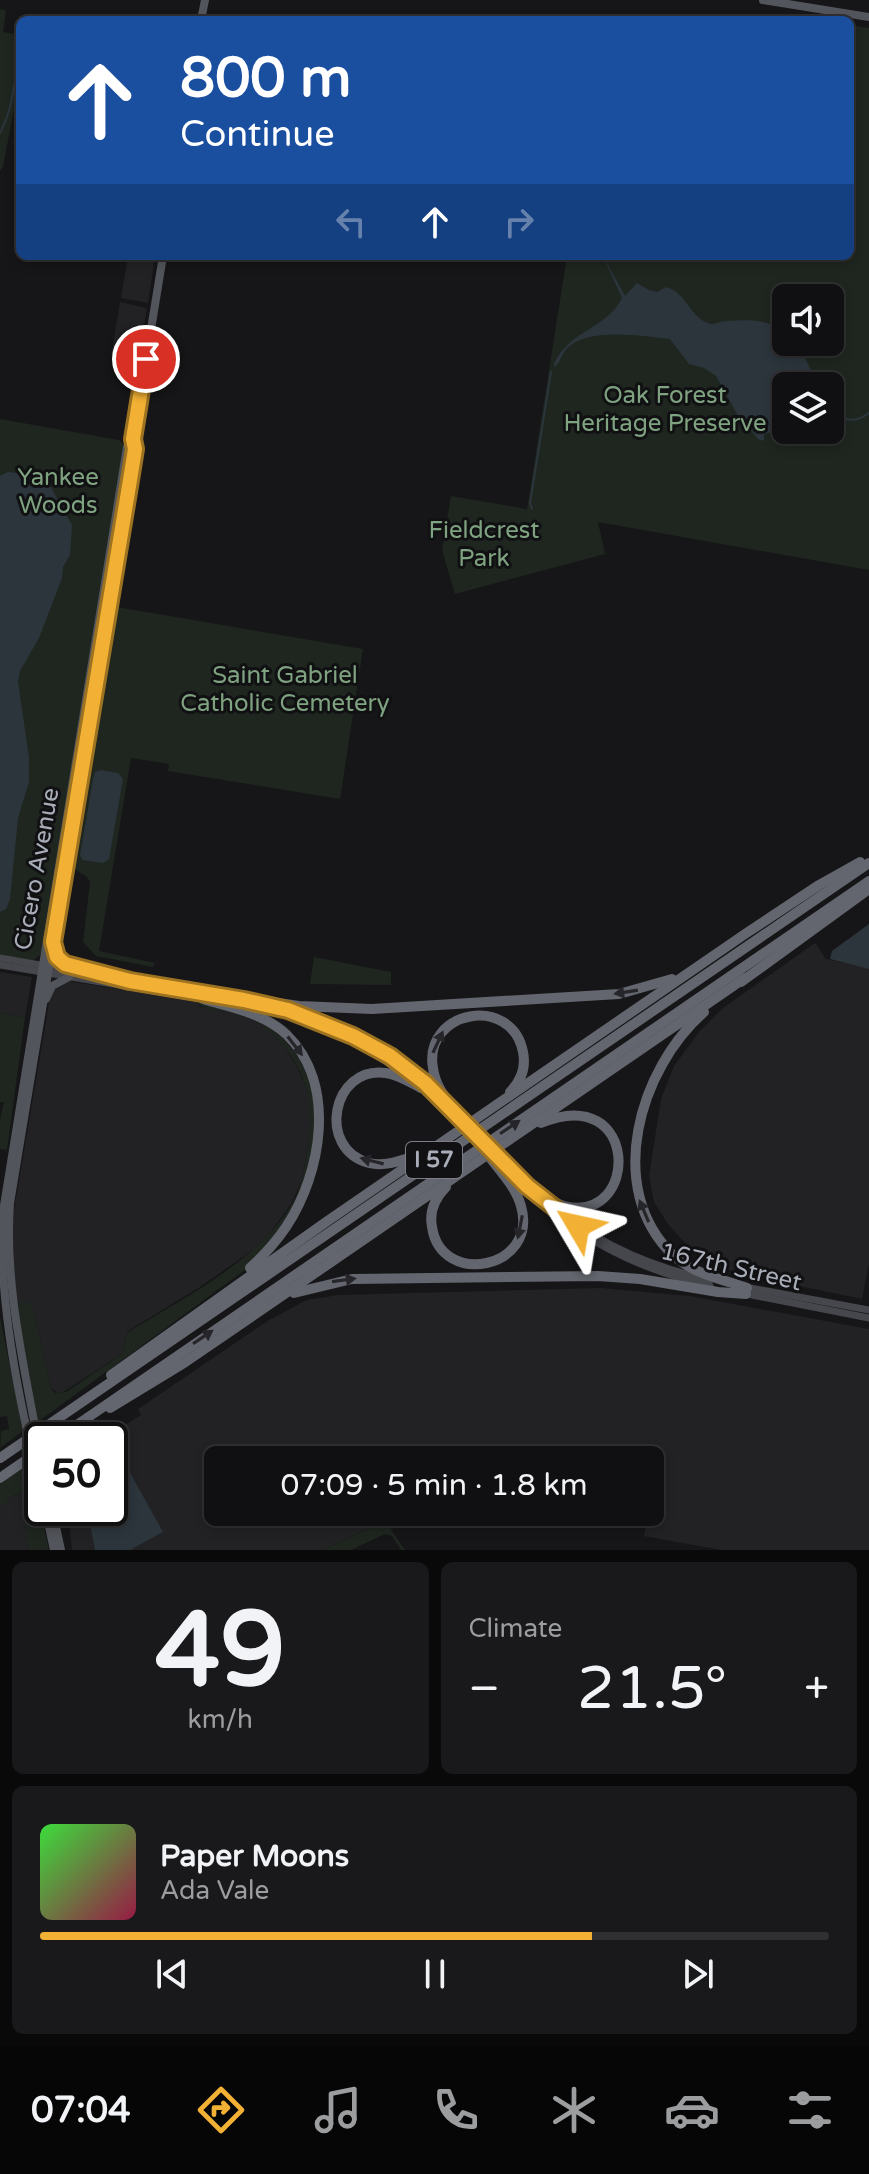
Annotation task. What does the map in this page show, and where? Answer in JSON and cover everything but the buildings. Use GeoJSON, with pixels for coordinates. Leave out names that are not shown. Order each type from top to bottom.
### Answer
{"type":"FeatureCollection","features":[{"type":"Feature","properties":{"kind":"highway"},"geometry":{"type":"LineString","coordinates":[[52,1422],[206,1305],[444,1141],[809,891],[869,860]]}},
{"type":"Feature","properties":{"kind":"highway","name":"I 57"},"geometry":{"type":"LineString","coordinates":[[53,1422],[869,860]]}},
{"type":"Feature","properties":{"kind":"highway","name":"I 57"},"geometry":{"type":"LineString","coordinates":[[80,1422],[869,881]]}},
{"type":"Feature","properties":{"kind":"highway"},"geometry":{"type":"LineString","coordinates":[[93,1413],[112,1407],[147,1387],[270,1304],[745,978],[869,889]]}},
{"type":"Feature","properties":{"kind":"highway"},"geometry":{"type":"LineString","coordinates":[[147,984],[299,1006],[382,1009],[619,994],[660,984],[699,966]]}},
{"type":"Feature","properties":{"kind":"highway"},"geometry":{"type":"LineString","coordinates":[[745,978],[700,1015],[680,1037],[662,1065],[642,1114],[635,1176],[638,1197],[647,1219],[674,1256],[689,1267],[746,1291]]}},
{"type":"Feature","properties":{"kind":"highway"},"geometry":{"type":"LineString","coordinates":[[203,999],[256,1015],[286,1034],[305,1058],[313,1077],[319,1121],[317,1146],[307,1184],[286,1227],[266,1253],[206,1305]]}},
{"type":"Feature","properties":{"kind":"highway"},"geometry":{"type":"LineString","coordinates":[[455,1112],[436,1081],[433,1051],[445,1028],[474,1015],[492,1017],[508,1025],[516,1034],[523,1051],[518,1082],[491,1109]]}},
{"type":"Feature","properties":{"kind":"highway"},"geometry":{"type":"LineString","coordinates":[[421,1088],[399,1076],[384,1073],[359,1078],[347,1087],[336,1111],[338,1136],[357,1157],[368,1163],[384,1164],[421,1155],[444,1141]]}},
{"type":"Feature","properties":{"kind":"highway"},"geometry":{"type":"LineString","coordinates":[[508,1167],[556,1203],[568,1207],[593,1203],[613,1188],[620,1163],[618,1149],[613,1135],[603,1126],[574,1116],[545,1121],[524,1131]]}},
{"type":"Feature","properties":{"kind":"highway"},"geometry":{"type":"LineString","coordinates":[[464,1171],[436,1200],[431,1218],[433,1232],[443,1250],[459,1262],[477,1265],[492,1263],[514,1247],[523,1219],[515,1192],[494,1157]]}},
{"type":"Feature","properties":{"kind":"highway"},"geometry":{"type":"LineString","coordinates":[[270,1304],[296,1291],[326,1283],[407,1277],[598,1276],[640,1279],[718,1292],[746,1291]]}},
{"type":"Feature","properties":{"kind":"highway","name":"I 57"},"geometry":{"type":"LineString","coordinates":[[0,1458],[24,1442]]}},
{"type":"Feature","properties":{"kind":"highway"},"geometry":{"type":"LineString","coordinates":[[0,1478],[24,1461]]}},
{"type":"Feature","properties":{"kind":"main road"},"geometry":{"type":"LineString","coordinates":[[763,0],[869,17]]}},
{"type":"Feature","properties":{"kind":"main road","name":"Cicero Avenue"},"geometry":{"type":"LineString","coordinates":[[30,1422],[9,1345],[10,1203],[40,1015],[44,969],[53,942],[135,449],[133,439],[162,260]]}},
{"type":"Feature","properties":{"kind":"main road","name":"Cicero Avenue"},"geometry":{"type":"LineString","coordinates":[[8,1299],[2,1218],[127,447],[133,439]]}},
{"type":"Feature","properties":{"kind":"main road"},"geometry":{"type":"LineString","coordinates":[[53,942],[57,957],[65,964],[130,981]]}},
{"type":"Feature","properties":{"kind":"main road","name":"167th Street"},"geometry":{"type":"LineString","coordinates":[[0,958],[69,977],[286,1016],[331,1032],[386,1061],[421,1088],[461,1123],[550,1212],[603,1248],[667,1275],[869,1318]]}},
{"type":"Feature","properties":{"kind":"main road","name":"167th Street"},"geometry":{"type":"LineString","coordinates":[[0,965],[130,981],[288,1010],[334,1026],[390,1056],[425,1083],[455,1112],[461,1123]]}},
{"type":"Feature","properties":{"kind":"main road"},"geometry":{"type":"LineString","coordinates":[[40,1015],[52,986],[69,977]]}},
{"type":"Feature","properties":{"kind":"main road","name":"167th Street"},"geometry":{"type":"LineString","coordinates":[[494,1157],[552,1207],[606,1242],[667,1269],[746,1291],[869,1310]]}},
{"type":"Feature","properties":{"kind":"main road"},"geometry":{"type":"LineString","coordinates":[[49,1526],[54,1550]]}},
{"type":"Feature","properties":{"kind":"main road"},"geometry":{"type":"LineString","coordinates":[[56,1526],[61,1550]]}},
{"type":"Feature","properties":{"kind":"shaded area"},"geometry":{"type":"Polygon","coordinates":[[[127,260],[154,260],[148,303],[121,298],[127,260]]]}},
{"type":"Feature","properties":{"kind":"shaded area"},"geometry":{"type":"Polygon","coordinates":[[[605,260],[625,296],[637,283],[657,292],[666,287],[678,294],[696,315],[708,323],[742,320],[772,325],[772,356],[804,356],[812,372],[772,372],[772,432],[764,434],[764,441],[758,439],[737,414],[716,376],[704,368],[689,364],[670,339],[614,334],[585,338],[565,351],[555,367],[554,364],[569,344],[615,308],[622,298],[605,260]]]}},
{"type":"Feature","properties":{"kind":"shaded area"},"geometry":{"type":"Polygon","coordinates":[[[120,302],[147,308],[138,361],[111,357],[120,302]]]}},
{"type":"Feature","properties":{"kind":"shaded area"},"geometry":{"type":"Polygon","coordinates":[[[8,472],[36,475],[49,484],[72,525],[70,555],[63,567],[62,578],[39,638],[20,671],[18,682],[29,757],[29,782],[18,818],[10,899],[6,909],[0,912],[0,476],[8,472]]]}},
{"type":"Feature","properties":{"kind":"shaded area"},"geometry":{"type":"Polygon","coordinates":[[[95,772],[118,773],[123,779],[109,859],[103,863],[82,860],[80,855],[93,779],[95,772]]]}},
{"type":"Feature","properties":{"kind":"shaded area"},"geometry":{"type":"Polygon","coordinates":[[[869,924],[869,969],[830,959],[832,951],[869,924]]]}},
{"type":"Feature","properties":{"kind":"shaded area"},"geometry":{"type":"Polygon","coordinates":[[[815,943],[826,959],[869,968],[869,1263],[862,1299],[747,1275],[719,1267],[694,1253],[668,1224],[654,1202],[649,1176],[661,1099],[674,1066],[699,1032],[723,1008],[815,943]]]}},
{"type":"Feature","properties":{"kind":"shaded area"},"geometry":{"type":"Polygon","coordinates":[[[0,972],[32,977],[25,1017],[0,1013],[0,972]]]}},
{"type":"Feature","properties":{"kind":"shaded area"},"geometry":{"type":"Polygon","coordinates":[[[68,981],[196,1002],[201,1007],[239,1014],[255,1021],[284,1046],[298,1069],[311,1099],[312,1124],[302,1180],[291,1204],[270,1233],[254,1249],[200,1287],[128,1331],[122,1354],[60,1394],[51,1388],[33,1308],[15,1306],[13,1216],[50,997],[53,987],[68,981]]]}},
{"type":"Feature","properties":{"kind":"shaded area"},"geometry":{"type":"Polygon","coordinates":[[[601,1288],[690,1296],[869,1329],[869,1550],[721,1550],[644,1536],[646,1526],[664,1526],[664,1446],[204,1446],[204,1526],[373,1526],[323,1550],[72,1550],[70,1526],[128,1526],[128,1423],[141,1415],[138,1409],[269,1320],[307,1300],[338,1295],[601,1288]]]}},
{"type":"Feature","properties":{"kind":"shaded area"},"geometry":{"type":"Polygon","coordinates":[[[128,1469],[163,1532],[130,1550],[95,1550],[90,1526],[128,1526],[128,1469]]]}},
{"type":"Feature","properties":{"kind":"shaded area"},"geometry":{"type":"Polygon","coordinates":[[[22,1493],[28,1550],[0,1550],[0,1508],[10,1497],[22,1493]]]}},
{"type":"Feature","properties":{"kind":"green space"},"geometry":{"type":"Polygon","coordinates":[[[0,9],[6,10],[3,32],[16,34],[16,98],[0,171],[0,9]]]}},
{"type":"Feature","properties":{"kind":"green space","name":"Oak Forest Heritage Preserve"},"geometry":{"type":"Polygon","coordinates":[[[854,26],[869,28],[869,570],[598,522],[605,554],[455,594],[442,550],[451,496],[527,509],[566,260],[854,260],[854,26]]]}},
{"type":"Feature","properties":{"kind":"green space","name":"Yankee Woods"},"geometry":{"type":"Polygon","coordinates":[[[0,419],[119,440],[125,446],[41,954],[33,961],[0,955],[0,419]]]}},
{"type":"Feature","properties":{"kind":"green space","name":"Saint Gabriel Catholic Cemetery"},"geometry":{"type":"Polygon","coordinates":[[[111,606],[363,649],[340,799],[168,771],[169,764],[131,758],[99,951],[155,963],[153,967],[96,956],[83,942],[90,882],[69,866],[111,606]]]}},
{"type":"Feature","properties":{"kind":"green space"},"geometry":{"type":"Polygon","coordinates":[[[314,957],[391,972],[391,985],[310,984],[314,957]]]}},
{"type":"Feature","properties":{"kind":"green space"},"geometry":{"type":"Polygon","coordinates":[[[196,1002],[248,1016],[284,1040],[306,1072],[315,1110],[312,1151],[299,1193],[276,1234],[245,1270],[38,1422],[19,1334],[18,1303],[26,1301],[33,1308],[51,1388],[55,1393],[66,1392],[122,1354],[128,1332],[199,1290],[245,1256],[283,1217],[297,1194],[306,1161],[311,1114],[306,1089],[296,1065],[276,1038],[255,1021],[196,1002]]]}},
{"type":"Feature","properties":{"kind":"green space"},"geometry":{"type":"Polygon","coordinates":[[[0,1013],[25,1017],[7,1150],[0,1149],[0,1120],[4,1102],[0,1102],[0,1013]]]}},
{"type":"Feature","properties":{"kind":"green space"},"geometry":{"type":"Polygon","coordinates":[[[0,1317],[23,1431],[0,1448],[1,1431],[9,1429],[7,1416],[0,1417],[0,1317]]]}},
{"type":"Feature","properties":{"kind":"green space"},"geometry":{"type":"Polygon","coordinates":[[[24,1468],[24,1517],[21,1493],[10,1497],[0,1508],[0,1484],[24,1468]]]}},
{"type":"Feature","properties":{"kind":"green space"},"geometry":{"type":"Polygon","coordinates":[[[25,1526],[44,1526],[49,1550],[28,1550],[25,1526]]]}},
{"type":"Feature","properties":{"kind":"green space"},"geometry":{"type":"Polygon","coordinates":[[[374,1526],[388,1526],[405,1550],[401,1550],[392,1536],[385,1534],[351,1550],[323,1550],[374,1526]]]}},
{"type":"Feature","properties":{"kind":"waterway"},"geometry":{"type":"LineString","coordinates":[[0,133],[8,115],[16,80]]}},
{"type":"Feature","properties":{"kind":"waterway"},"geometry":{"type":"LineString","coordinates":[[532,509],[530,503],[551,372]]}},
{"type":"Feature","properties":{"kind":"waterway"},"geometry":{"type":"LineString","coordinates":[[844,418],[856,419],[869,413]]}},
{"type":"Feature","properties":{"kind":"route"},"geometry":{"type":"LineString","coordinates":[[146,359],[133,439],[135,449],[53,942],[55,953],[65,964],[130,981],[288,1010],[334,1026],[390,1056],[425,1083],[527,1186],[578,1226]]}},
{"type":"Feature","properties":{"kind":"park label","name":"Fieldcrest Park"},"geometry":{"type":"Point","coordinates":[484,544]}}]}
